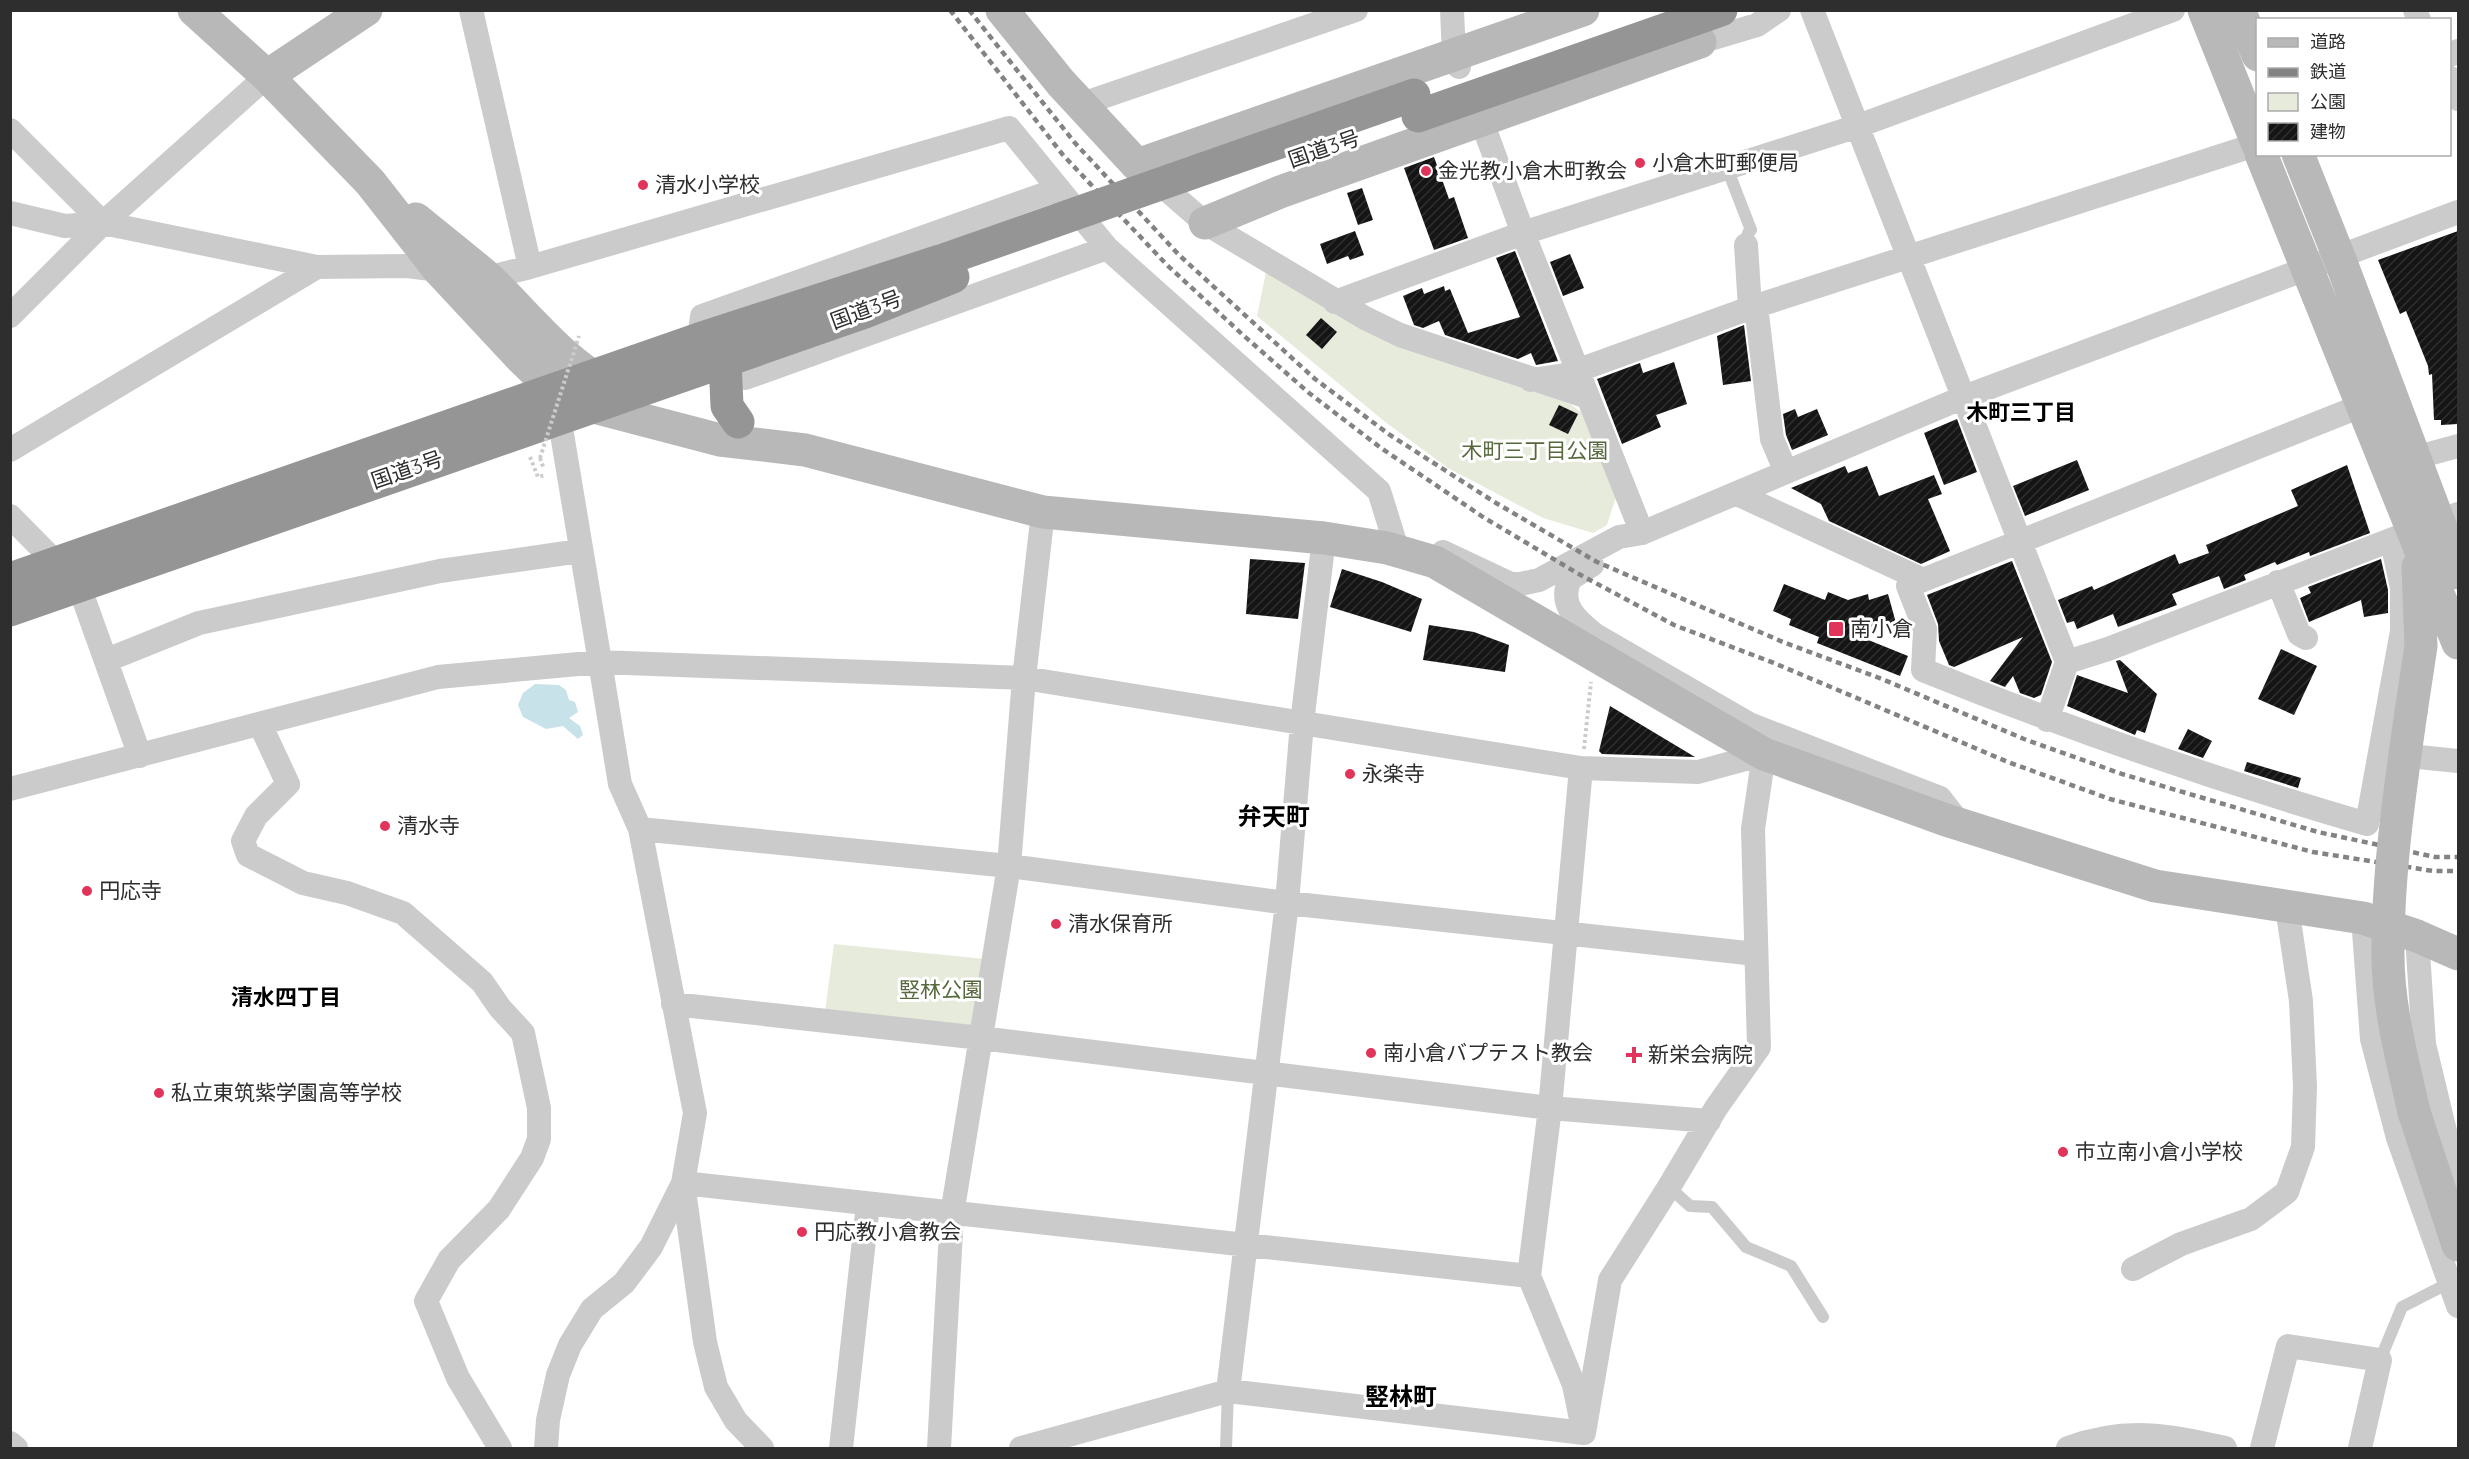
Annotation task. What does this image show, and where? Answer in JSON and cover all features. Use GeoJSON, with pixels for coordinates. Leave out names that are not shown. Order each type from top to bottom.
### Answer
{"type":"FeatureCollection","features":[{"type":"Feature","properties":{"kind":"highway","name":"国道3号"},"geometry":{"type":"LineString","coordinates":[[1416,105],[1651,10]]}},
{"type":"Feature","properties":{"kind":"highway","name":"国道3号"},"geometry":{"type":"LineString","coordinates":[[10,579],[68,574],[543,423],[593,391],[699,339],[824,296],[949,268],[1416,105],[1721,10]]}},
{"type":"Feature","properties":{"kind":"highway","name":"国道3号"},"geometry":{"type":"LineString","coordinates":[[593,391],[631,394],[865,312],[949,268]]}},
{"type":"Feature","properties":{"kind":"highway"},"geometry":{"type":"LineString","coordinates":[[725,360],[727,406],[738,422]]}},
{"type":"Feature","properties":{"kind":"highway","name":"国道3号"},"geometry":{"type":"LineString","coordinates":[[10,610],[68,574],[504,407],[543,423]]}},
{"type":"Feature","properties":{"kind":"street"},"geometry":{"type":"LineString","coordinates":[[194,10],[267,75],[451,263],[549,368],[554,380],[543,423]]}},
{"type":"Feature","properties":{"kind":"street"},"geometry":{"type":"LineString","coordinates":[[10,316],[103,223],[267,75],[366,10]]}},
{"type":"Feature","properties":{"kind":"street"},"geometry":{"type":"LineString","coordinates":[[471,10],[530,267]]}},
{"type":"Feature","properties":{"kind":"street"},"geometry":{"type":"LineString","coordinates":[[1002,10],[1061,83],[1137,165],[1205,223],[1335,302],[1400,335],[1588,397]]}},
{"type":"Feature","properties":{"kind":"street"},"geometry":{"type":"LineString","coordinates":[[1082,104],[1356,10]]}},
{"type":"Feature","properties":{"kind":"street"},"geometry":{"type":"LineString","coordinates":[[1452,10],[1456,61]]}},
{"type":"Feature","properties":{"kind":"street"},"geometry":{"type":"LineString","coordinates":[[1137,165],[1456,61],[1583,10]]}},
{"type":"Feature","properties":{"kind":"street"},"geometry":{"type":"LineString","coordinates":[[1205,223],[1479,116],[1757,25],[1779,10]]}},
{"type":"Feature","properties":{"kind":"street"},"geometry":{"type":"LineString","coordinates":[[1812,10],[1911,258],[2067,662],[2048,720]]}},
{"type":"Feature","properties":{"kind":"street"},"geometry":{"type":"LineString","coordinates":[[1335,302],[1523,233],[1858,126],[2173,10]]}},
{"type":"Feature","properties":{"kind":"street"},"geometry":{"type":"LineString","coordinates":[[2204,10],[2256,141]]}},
{"type":"Feature","properties":{"kind":"street"},"geometry":{"type":"LineString","coordinates":[[2239,10],[2256,50]]}},
{"type":"Feature","properties":{"kind":"street"},"geometry":{"type":"LineString","coordinates":[[1479,116],[1642,533]]}},
{"type":"Feature","properties":{"kind":"street"},"geometry":{"type":"LineString","coordinates":[[487,278],[1009,128],[1107,248],[1379,491],[1398,552]]}},
{"type":"Feature","properties":{"kind":"street"},"geometry":{"type":"LineString","coordinates":[[10,130],[103,223]]}},
{"type":"Feature","properties":{"kind":"street"},"geometry":{"type":"LineString","coordinates":[[1531,380],[1577,371],[1753,307],[1911,258],[2256,144]]}},
{"type":"Feature","properties":{"kind":"street"},"geometry":{"type":"LineString","coordinates":[[2262,156],[2307,269],[2376,400],[2432,530],[2458,573]]}},
{"type":"Feature","properties":{"kind":"street"},"geometry":{"type":"LineString","coordinates":[[2299,156],[2339,257],[2376,400],[2414,458],[2458,643]]}},
{"type":"Feature","properties":{"kind":"street"},"geometry":{"type":"LineString","coordinates":[[699,339],[702,316],[1059,189]]}},
{"type":"Feature","properties":{"kind":"street"},"geometry":{"type":"LineString","coordinates":[[1398,552],[1421,548],[1449,553],[1511,584],[1539,580],[1619,537],[1642,533],[1964,398],[2458,212]]}},
{"type":"Feature","properties":{"kind":"street"},"geometry":{"type":"LineString","coordinates":[[10,213],[65,226],[103,223],[317,267],[451,263],[487,278],[555,346],[593,391],[720,440],[805,450],[1043,512],[1324,538],[1398,552],[1435,562],[1588,673],[1764,754],[1961,825],[2155,886],[2363,918],[2417,936],[2458,954]]}},
{"type":"Feature","properties":{"kind":"street"},"geometry":{"type":"LineString","coordinates":[[1746,245],[1772,439],[1786,472]]}},
{"type":"Feature","properties":{"kind":"street"},"geometry":{"type":"LineString","coordinates":[[725,360],[745,378],[1107,248]]}},
{"type":"Feature","properties":{"kind":"street"},"geometry":{"type":"LineString","coordinates":[[451,263],[521,358],[543,423],[580,551],[620,784],[640,829],[695,1113],[683,1183],[651,1247],[624,1283],[592,1310],[570,1345],[558,1375],[548,1420],[546,1449]]}},
{"type":"Feature","properties":{"kind":"street"},"geometry":{"type":"LineString","coordinates":[[10,450],[317,267]]}},
{"type":"Feature","properties":{"kind":"street"},"geometry":{"type":"LineString","coordinates":[[504,407],[513,400],[525,384],[526,375],[521,358]]}},
{"type":"Feature","properties":{"kind":"street"},"geometry":{"type":"LineString","coordinates":[[631,394],[738,422],[805,450]]}},
{"type":"Feature","properties":{"kind":"street"},"geometry":{"type":"LineString","coordinates":[[2376,400],[1908,586],[1925,629],[1923,670],[2048,720],[2162,760],[2367,824],[2402,631],[2402,588],[2432,530]]}},
{"type":"Feature","properties":{"kind":"street"},"geometry":{"type":"LineString","coordinates":[[2414,458],[2458,446]]}},
{"type":"Feature","properties":{"kind":"street"},"geometry":{"type":"LineString","coordinates":[[1737,494],[1923,580]]}},
{"type":"Feature","properties":{"kind":"street"},"geometry":{"type":"LineString","coordinates":[[939,1449],[952,1214],[1009,866],[1024,678],[1043,512]]}},
{"type":"Feature","properties":{"kind":"street"},"geometry":{"type":"LineString","coordinates":[[10,516],[68,574],[107,660],[140,756]]}},
{"type":"Feature","properties":{"kind":"street"},"geometry":{"type":"LineString","coordinates":[[2067,662],[2108,649],[2278,582],[2432,530]]}},
{"type":"Feature","properties":{"kind":"street"},"geometry":{"type":"LineString","coordinates":[[2432,530],[2420,577],[2421,646],[2396,820],[2388,950],[2392,1004],[2414,1112],[2458,1245]]}},
{"type":"Feature","properties":{"kind":"street"},"geometry":{"type":"LineString","coordinates":[[1642,533],[1626,546],[1570,579],[1566,591],[1567,604],[1582,624],[1595,635],[1749,724],[1940,798],[1961,825]]}},
{"type":"Feature","properties":{"kind":"street"},"geometry":{"type":"LineString","coordinates":[[1228,1390],[1287,903],[1302,723],[1324,538]]}},
{"type":"Feature","properties":{"kind":"street"},"geometry":{"type":"LineString","coordinates":[[107,660],[209,621],[440,571],[580,551]]}},
{"type":"Feature","properties":{"kind":"street"},"geometry":{"type":"LineString","coordinates":[[2278,582],[2299,634],[2306,638]]}},
{"type":"Feature","properties":{"kind":"street"},"geometry":{"type":"LineString","coordinates":[[10,789],[438,677],[600,662],[1024,678],[1581,768],[1698,772],[1764,754]]}},
{"type":"Feature","properties":{"kind":"street"},"geometry":{"type":"LineString","coordinates":[[260,724],[288,784],[256,816],[243,841],[248,855],[303,884],[347,892],[403,913],[482,982],[500,1008],[523,1033],[539,1108],[539,1139],[532,1158],[499,1209],[450,1260],[426,1301],[458,1378],[500,1449]]}},
{"type":"Feature","properties":{"kind":"street"},"geometry":{"type":"LineString","coordinates":[[1585,1441],[1610,1280],[1709,1121],[1759,1047],[1752,829],[1764,754]]}},
{"type":"Feature","properties":{"kind":"street"},"geometry":{"type":"LineString","coordinates":[[2380,754],[2458,761]]}},
{"type":"Feature","properties":{"kind":"street"},"geometry":{"type":"LineString","coordinates":[[1581,768],[1550,1108],[1529,1276],[1574,1385],[1585,1441]]}},
{"type":"Feature","properties":{"kind":"street"},"geometry":{"type":"LineString","coordinates":[[640,829],[1009,866],[1287,903],[1756,954]]}},
{"type":"Feature","properties":{"kind":"street"},"geometry":{"type":"LineString","coordinates":[[2133,1269],[2181,1244],[2251,1219],[2287,1192],[2303,1147],[2305,1086],[2301,1001],[2287,907]]}},
{"type":"Feature","properties":{"kind":"street"},"geometry":{"type":"LineString","coordinates":[[2363,918],[2372,1039],[2398,1138],[2458,1306]]}},
{"type":"Feature","properties":{"kind":"street"},"geometry":{"type":"LineString","coordinates":[[2417,936],[2424,1044],[2458,1185]]}},
{"type":"Feature","properties":{"kind":"street"},"geometry":{"type":"LineString","coordinates":[[673,1004],[981,1038],[1550,1108],[1709,1121]]}},
{"type":"Feature","properties":{"kind":"street"},"geometry":{"type":"LineString","coordinates":[[683,1183],[1529,1276]]}},
{"type":"Feature","properties":{"kind":"street"},"geometry":{"type":"LineString","coordinates":[[683,1183],[705,1342],[716,1387],[736,1421],[762,1449]]}},
{"type":"Feature","properties":{"kind":"street"},"geometry":{"type":"LineString","coordinates":[[841,1449],[868,1203]]}},
{"type":"Feature","properties":{"kind":"street"},"geometry":{"type":"LineString","coordinates":[[2262,1449],[2288,1346],[2380,1360],[2360,1449]]}},
{"type":"Feature","properties":{"kind":"street"},"geometry":{"type":"LineString","coordinates":[[1021,1449],[1228,1390],[1585,1441]]}},
{"type":"Feature","properties":{"kind":"street"},"geometry":{"type":"LineString","coordinates":[[2075,1447],[2095,1439],[2167,1442],[2226,1449]]}},
{"type":"Feature","properties":{"kind":"street"},"geometry":{"type":"LineString","coordinates":[[10,1443],[16,1449]]}},
{"type":"Feature","properties":{"kind":"lane"},"geometry":{"type":"LineString","coordinates":[[1727,168],[1751,230],[1748,233],[1746,245]]}},
{"type":"Feature","properties":{"kind":"lane"},"geometry":{"type":"LineString","coordinates":[[1670,1187],[1690,1206],[1712,1207],[1746,1247],[1791,1266],[1823,1317]]}},
{"type":"Feature","properties":{"kind":"lane"},"geometry":{"type":"LineString","coordinates":[[2380,1360],[2402,1307],[2451,1282]]}},
{"type":"Feature","properties":{"kind":"lane"},"geometry":{"type":"LineString","coordinates":[[1226,1449],[1228,1390]]}},
{"type":"Feature","properties":{"kind":"path"},"geometry":{"type":"LineString","coordinates":[[540,458],[579,336]]}},
{"type":"Feature","properties":{"kind":"path"},"geometry":{"type":"LineString","coordinates":[[543,423],[538,477],[546,475]]}},
{"type":"Feature","properties":{"kind":"path"},"geometry":{"type":"LineString","coordinates":[[1588,673],[1600,692]]}},
{"type":"Feature","properties":{"kind":"path"},"geometry":{"type":"LineString","coordinates":[[1581,768],[1588,673]]}},
{"type":"Feature","properties":{"kind":"green space","name":"木町三丁目公園"},"geometry":{"type":"Polygon","coordinates":[[[1266,272],[1389,342],[1570,404],[1581,412],[1616,497],[1607,525],[1593,533],[1543,518],[1448,468],[1384,421],[1257,316],[1266,272]]]}},
{"type":"Feature","properties":{"kind":"green space","name":"竪林公園"},"geometry":{"type":"Polygon","coordinates":[[[834,944],[985,959],[978,1022],[969,1028],[825,1012],[834,944]]]}},
{"type":"Feature","properties":{"kind":"water"},"geometry":{"type":"Polygon","coordinates":[[[535,684],[559,685],[566,690],[569,700],[575,702],[578,712],[569,718],[580,726],[583,735],[578,739],[563,726],[546,729],[523,717],[518,705],[523,693],[535,684]]]}},
{"type":"Feature","properties":{"kind":"building"},"geometry":{"type":"Polygon","coordinates":[[[1434,157],[1449,199],[1454,197],[1468,238],[1434,250],[1404,168],[1434,157]]]}},
{"type":"Feature","properties":{"kind":"building"},"geometry":{"type":"Polygon","coordinates":[[[1362,188],[1373,220],[1358,225],[1347,193],[1362,188]]]}},
{"type":"Feature","properties":{"kind":"building"},"geometry":{"type":"Polygon","coordinates":[[[1355,231],[1364,255],[1350,260],[1348,256],[1327,264],[1320,244],[1355,231]]]}},
{"type":"Feature","properties":{"kind":"building"},"geometry":{"type":"Polygon","coordinates":[[[2458,231],[2458,424],[2441,425],[2441,420],[2434,420],[2432,374],[2429,375],[2428,366],[2406,311],[2400,314],[2378,260],[2458,231]]]}},
{"type":"Feature","properties":{"kind":"building"},"geometry":{"type":"Polygon","coordinates":[[[1515,251],[1558,361],[1536,365],[1531,353],[1518,359],[1445,335],[1439,321],[1423,328],[1414,325],[1403,296],[1422,288],[1424,294],[1444,286],[1445,291],[1450,289],[1468,333],[1520,317],[1496,258],[1515,251]]]}},
{"type":"Feature","properties":{"kind":"building"},"geometry":{"type":"Polygon","coordinates":[[[1570,254],[1584,288],[1563,296],[1550,262],[1570,254]]]}},
{"type":"Feature","properties":{"kind":"building"},"geometry":{"type":"Polygon","coordinates":[[[1321,318],[1337,332],[1322,349],[1306,335],[1321,318]]]}},
{"type":"Feature","properties":{"kind":"building"},"geometry":{"type":"Polygon","coordinates":[[[1744,325],[1751,381],[1723,385],[1717,336],[1744,325]]]}},
{"type":"Feature","properties":{"kind":"building"},"geometry":{"type":"Polygon","coordinates":[[[1674,362],[1687,404],[1656,415],[1661,427],[1622,444],[1597,379],[1640,363],[1643,373],[1674,362]]]}},
{"type":"Feature","properties":{"kind":"building"},"geometry":{"type":"Polygon","coordinates":[[[1559,405],[1578,414],[1568,434],[1549,425],[1559,405]]]}},
{"type":"Feature","properties":{"kind":"building"},"geometry":{"type":"Polygon","coordinates":[[[1795,409],[1798,417],[1817,409],[1828,435],[1792,450],[1786,435],[1783,414],[1795,409]]]}},
{"type":"Feature","properties":{"kind":"building"},"geometry":{"type":"Polygon","coordinates":[[[1957,419],[1977,472],[1944,485],[1924,433],[1957,419]]]}},
{"type":"Feature","properties":{"kind":"building"},"geometry":{"type":"Polygon","coordinates":[[[2077,460],[2089,490],[2025,516],[2013,486],[2077,460]]]}},
{"type":"Feature","properties":{"kind":"building"},"geometry":{"type":"Polygon","coordinates":[[[2347,465],[2370,533],[2310,556],[2309,552],[2277,565],[2275,562],[2244,575],[2246,580],[2224,589],[2219,576],[2172,594],[2177,605],[2118,627],[2113,614],[2077,629],[2074,621],[2067,623],[2058,600],[2092,586],[2094,590],[2175,554],[2179,564],[2209,553],[2206,545],[2298,506],[2291,490],[2347,465]]]}},
{"type":"Feature","properties":{"kind":"building"},"geometry":{"type":"Polygon","coordinates":[[[1845,466],[1848,473],[1867,466],[1879,496],[1934,475],[1942,494],[1928,499],[1950,551],[1921,564],[1829,521],[1821,504],[1791,488],[1845,466]]]}},
{"type":"Feature","properties":{"kind":"building"},"geometry":{"type":"Polygon","coordinates":[[[1250,559],[1305,563],[1298,619],[1246,614],[1250,559]]]}},
{"type":"Feature","properties":{"kind":"building"},"geometry":{"type":"Polygon","coordinates":[[[2381,559],[2388,590],[2388,613],[2364,617],[2361,600],[2309,622],[2300,598],[2311,593],[2308,587],[2381,559]]]}},
{"type":"Feature","properties":{"kind":"building"},"geometry":{"type":"Polygon","coordinates":[[[2012,561],[2052,662],[2041,695],[2034,698],[2020,693],[2013,676],[2005,687],[1990,681],[2023,637],[1954,667],[1949,665],[1939,641],[1938,624],[1927,595],[2012,561]]]}},
{"type":"Feature","properties":{"kind":"building"},"geometry":{"type":"Polygon","coordinates":[[[1342,569],[1382,582],[1422,599],[1411,632],[1330,607],[1342,569]]]}},
{"type":"Feature","properties":{"kind":"building"},"geometry":{"type":"Polygon","coordinates":[[[1784,584],[1825,600],[1828,592],[1848,600],[1868,594],[1869,600],[1888,594],[1896,623],[1856,635],[1908,656],[1900,676],[1817,643],[1819,637],[1789,625],[1791,619],[1773,611],[1784,584]]]}},
{"type":"Feature","properties":{"kind":"building"},"geometry":{"type":"Polygon","coordinates":[[[1429,625],[1474,632],[1509,645],[1505,672],[1423,660],[1429,625]]]}},
{"type":"Feature","properties":{"kind":"building"},"geometry":{"type":"Polygon","coordinates":[[[2281,649],[2317,666],[2294,715],[2258,699],[2281,649]]]}},
{"type":"Feature","properties":{"kind":"building"},"geometry":{"type":"Polygon","coordinates":[[[2120,660],[2157,694],[2145,733],[2137,730],[2135,735],[2067,706],[2077,675],[2128,693],[2116,661],[2120,660]]]}},
{"type":"Feature","properties":{"kind":"building"},"geometry":{"type":"Polygon","coordinates":[[[1610,706],[1695,757],[1602,754],[1599,751],[1610,706]]]}},
{"type":"Feature","properties":{"kind":"building"},"geometry":{"type":"Polygon","coordinates":[[[2188,729],[2212,741],[2203,758],[2178,749],[2188,729]]]}},
{"type":"Feature","properties":{"kind":"building"},"geometry":{"type":"Polygon","coordinates":[[[2247,762],[2301,778],[2298,788],[2244,771],[2247,762]]]}},
{"type":"Feature","properties":{"kind":"railway"},"geometry":{"type":"LineString","coordinates":[[950,10],[1063,155],[1167,265],[1243,335],[1309,393],[1381,448],[1483,517],[1577,573],[1674,625],[1774,663],[2008,762],[2110,799],[2313,852],[2433,871],[2458,871]]}},
{"type":"Feature","properties":{"kind":"railway"},"geometry":{"type":"LineString","coordinates":[[969,10],[1075,143],[1179,255],[1315,379],[1390,435],[1496,503],[1597,562],[1783,642],[1882,679],[2024,739],[2122,774],[2318,832],[2435,857],[2458,857]]}},
{"type":"Feature","properties":{"kind":"place","name":"小倉木町郵便局"},"geometry":{"type":"Point","coordinates":[1640,163]}},
{"type":"Feature","properties":{"kind":"place","name":"金光教小倉木町教会"},"geometry":{"type":"Point","coordinates":[1426,171]}},
{"type":"Feature","properties":{"kind":"place","name":"清水小学校"},"geometry":{"type":"Point","coordinates":[643,185]}},
{"type":"Feature","properties":{"kind":"place","name":"南小倉"},"geometry":{"type":"Point","coordinates":[1836,629]}},
{"type":"Feature","properties":{"kind":"place","name":"永楽寺"},"geometry":{"type":"Point","coordinates":[1350,774]}},
{"type":"Feature","properties":{"kind":"place","name":"清水寺"},"geometry":{"type":"Point","coordinates":[385,826]}},
{"type":"Feature","properties":{"kind":"place","name":"円応寺"},"geometry":{"type":"Point","coordinates":[87,891]}},
{"type":"Feature","properties":{"kind":"place","name":"清水保育所"},"geometry":{"type":"Point","coordinates":[1056,924]}},
{"type":"Feature","properties":{"kind":"place","name":"南小倉バプテスト教会"},"geometry":{"type":"Point","coordinates":[1371,1053]}},
{"type":"Feature","properties":{"kind":"place","name":"新栄会病院"},"geometry":{"type":"Point","coordinates":[1634,1055]}},
{"type":"Feature","properties":{"kind":"place","name":"私立東筑紫学園高等学校"},"geometry":{"type":"Point","coordinates":[159,1093]}},
{"type":"Feature","properties":{"kind":"place","name":"市立南小倉小学校"},"geometry":{"type":"Point","coordinates":[2063,1152]}},
{"type":"Feature","properties":{"kind":"place","name":"円応教小倉教会"},"geometry":{"type":"Point","coordinates":[802,1232]}},
{"type":"Feature","properties":{"kind":"district","name":"木町三丁目"},"geometry":{"type":"Point","coordinates":[2021,412]}},
{"type":"Feature","properties":{"kind":"district","name":"弁天町"},"geometry":{"type":"Point","coordinates":[1274,817]}},
{"type":"Feature","properties":{"kind":"district","name":"清水四丁目"},"geometry":{"type":"Point","coordinates":[286,997]}},
{"type":"Feature","properties":{"kind":"district","name":"竪林町"},"geometry":{"type":"Point","coordinates":[1401,1397]}}]}
